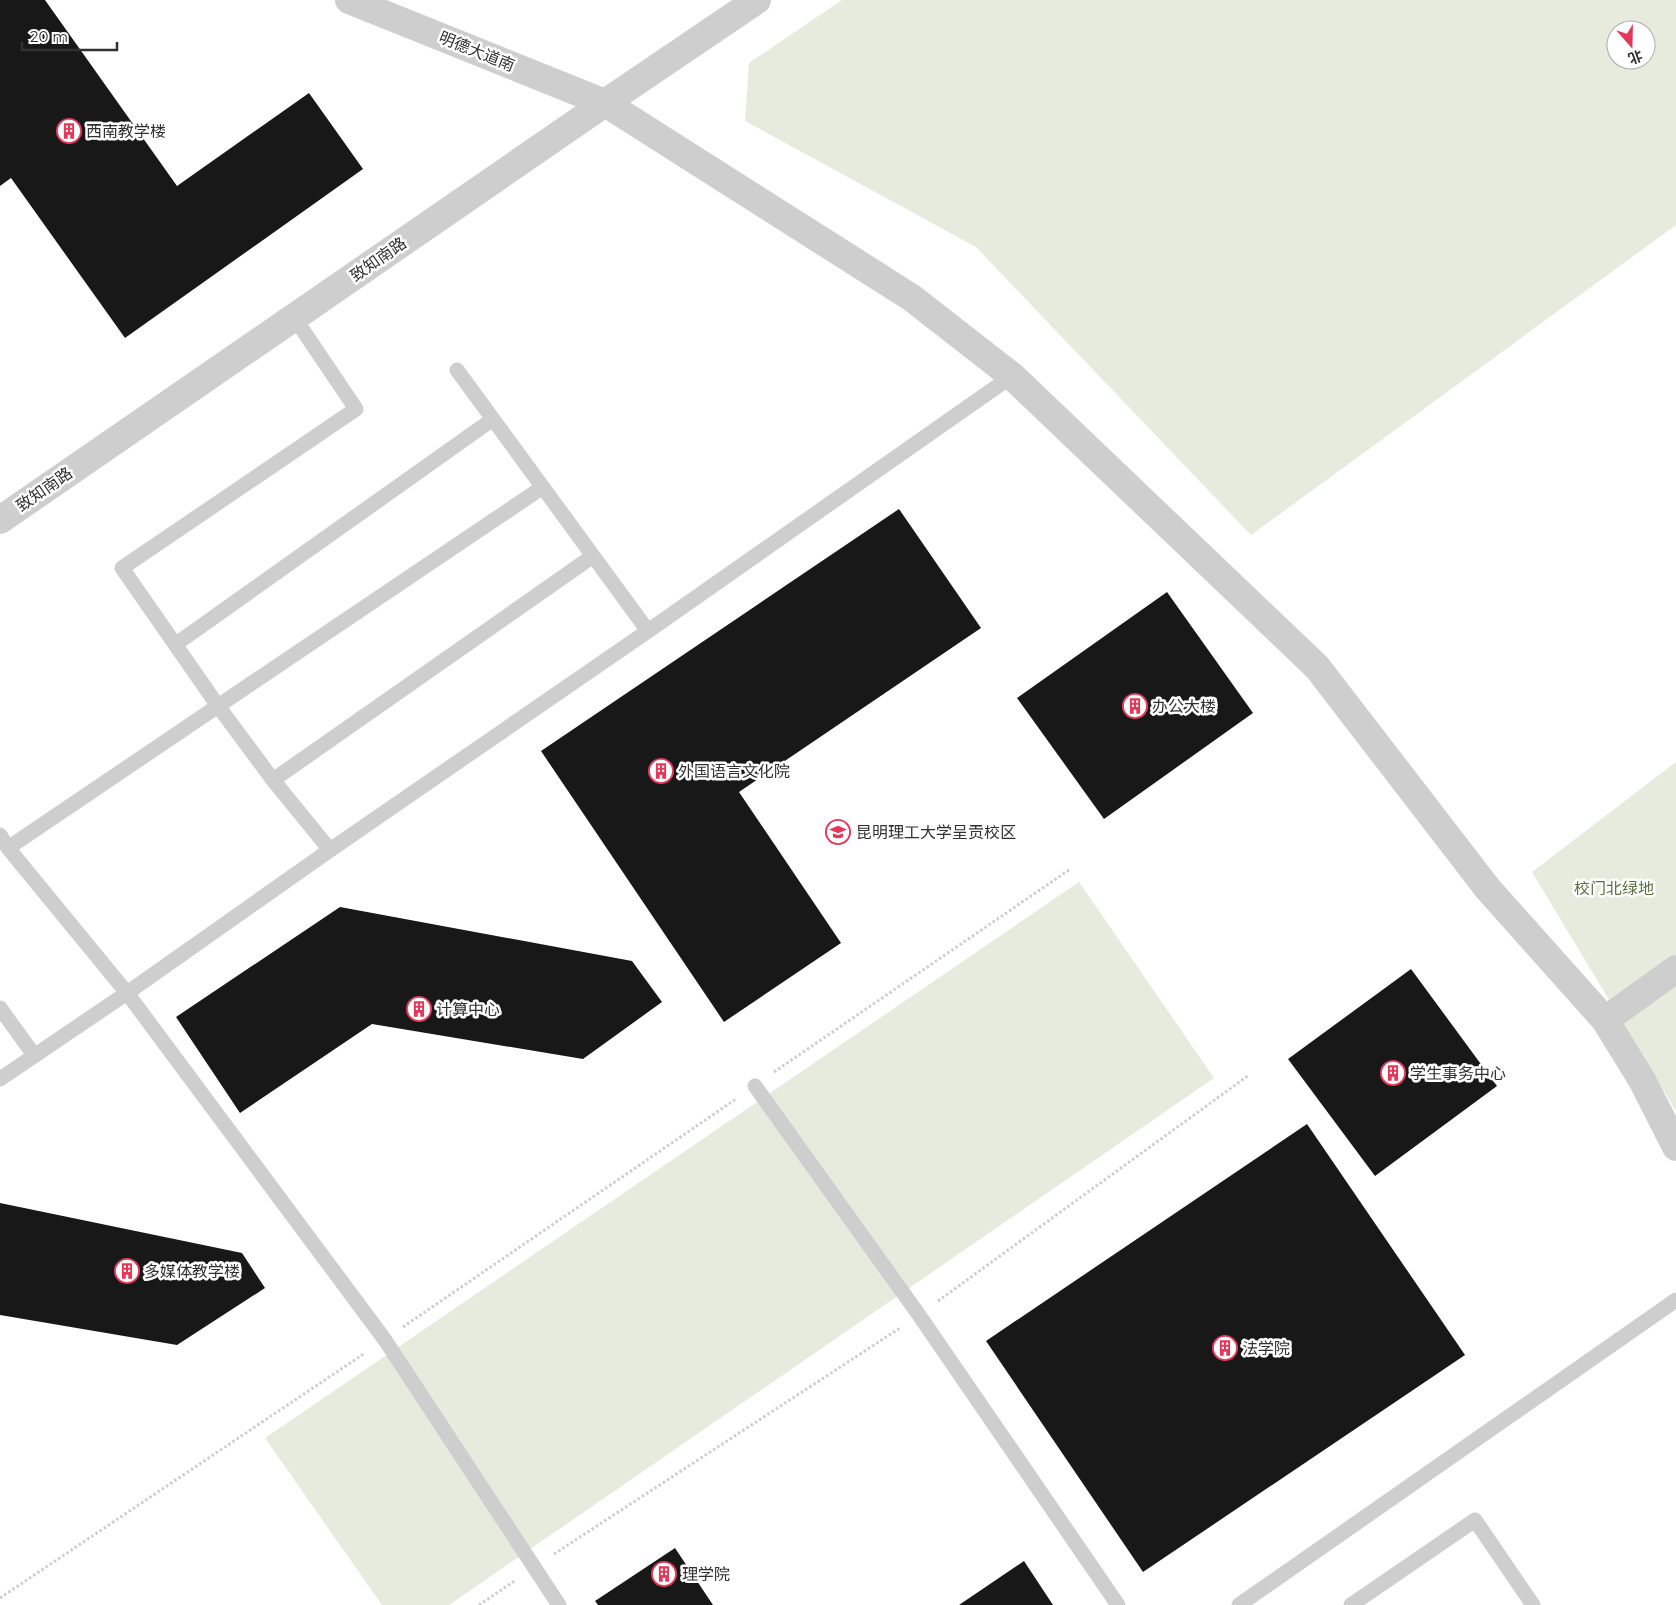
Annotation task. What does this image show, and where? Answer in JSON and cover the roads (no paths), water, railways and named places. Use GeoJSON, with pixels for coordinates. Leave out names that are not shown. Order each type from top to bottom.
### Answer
{"type":"FeatureCollection","features":[{"type":"Feature","properties":{"kind":"street","name":"明德大道南"},"geometry":{"type":"LineString","coordinates":[[349,0],[605,103],[912,298],[1012,376],[1317,667],[1488,889],[1605,1020],[1642,1080],[1676,1147]]}},
{"type":"Feature","properties":{"kind":"street","name":"致知南路"},"geometry":{"type":"LineString","coordinates":[[0,520],[757,0]]}},
{"type":"Feature","properties":{"kind":"street"},"geometry":{"type":"LineString","coordinates":[[1605,1020],[1676,969]]}},
{"type":"Feature","properties":{"kind":"lane"},"geometry":{"type":"LineString","coordinates":[[294,317],[356,409],[122,568],[218,706],[273,780],[330,850]]}},
{"type":"Feature","properties":{"kind":"lane"},"geometry":{"type":"LineString","coordinates":[[457,370],[648,631]]}},
{"type":"Feature","properties":{"kind":"lane"},"geometry":{"type":"LineString","coordinates":[[0,1079],[127,993],[1012,376]]}},
{"type":"Feature","properties":{"kind":"lane"},"geometry":{"type":"LineString","coordinates":[[176,644],[493,419]]}},
{"type":"Feature","properties":{"kind":"lane"},"geometry":{"type":"LineString","coordinates":[[542,487],[218,706],[4,841],[127,993],[385,1340],[559,1605]]}},
{"type":"Feature","properties":{"kind":"lane"},"geometry":{"type":"LineString","coordinates":[[273,780],[592,556]]}},
{"type":"Feature","properties":{"kind":"lane"},"geometry":{"type":"LineString","coordinates":[[0,1008],[34,1055]]}},
{"type":"Feature","properties":{"kind":"lane"},"geometry":{"type":"LineString","coordinates":[[755,1086],[920,1315],[1118,1605]]}},
{"type":"Feature","properties":{"kind":"lane"},"geometry":{"type":"LineString","coordinates":[[1239,1605],[1676,1300]]}},
{"type":"Feature","properties":{"kind":"lane"},"geometry":{"type":"LineString","coordinates":[[1351,1605],[1475,1520],[1533,1605]]}},
{"type":"Feature","properties":{"kind":"place","name":"西南教学楼"},"geometry":{"type":"Point","coordinates":[69,131]}},
{"type":"Feature","properties":{"kind":"place","name":"办公大楼"},"geometry":{"type":"Point","coordinates":[1135,706]}},
{"type":"Feature","properties":{"kind":"place","name":"外国语言文化院"},"geometry":{"type":"Point","coordinates":[661,771]}},
{"type":"Feature","properties":{"kind":"place","name":"昆明理工大学呈贡校区"},"geometry":{"type":"Point","coordinates":[838,832]}},
{"type":"Feature","properties":{"kind":"place","name":"计算中心"},"geometry":{"type":"Point","coordinates":[419,1009]}},
{"type":"Feature","properties":{"kind":"place","name":"学生事务中心"},"geometry":{"type":"Point","coordinates":[1393,1073]}},
{"type":"Feature","properties":{"kind":"place","name":"多媒体教学楼"},"geometry":{"type":"Point","coordinates":[127,1271]}},
{"type":"Feature","properties":{"kind":"place","name":"法学院"},"geometry":{"type":"Point","coordinates":[1225,1348]}},
{"type":"Feature","properties":{"kind":"place","name":"理学院"},"geometry":{"type":"Point","coordinates":[664,1574]}},
{"type":"Feature","properties":{"kind":"park label","name":"校门北绿地"},"geometry":{"type":"Point","coordinates":[1614,888]}}]}
